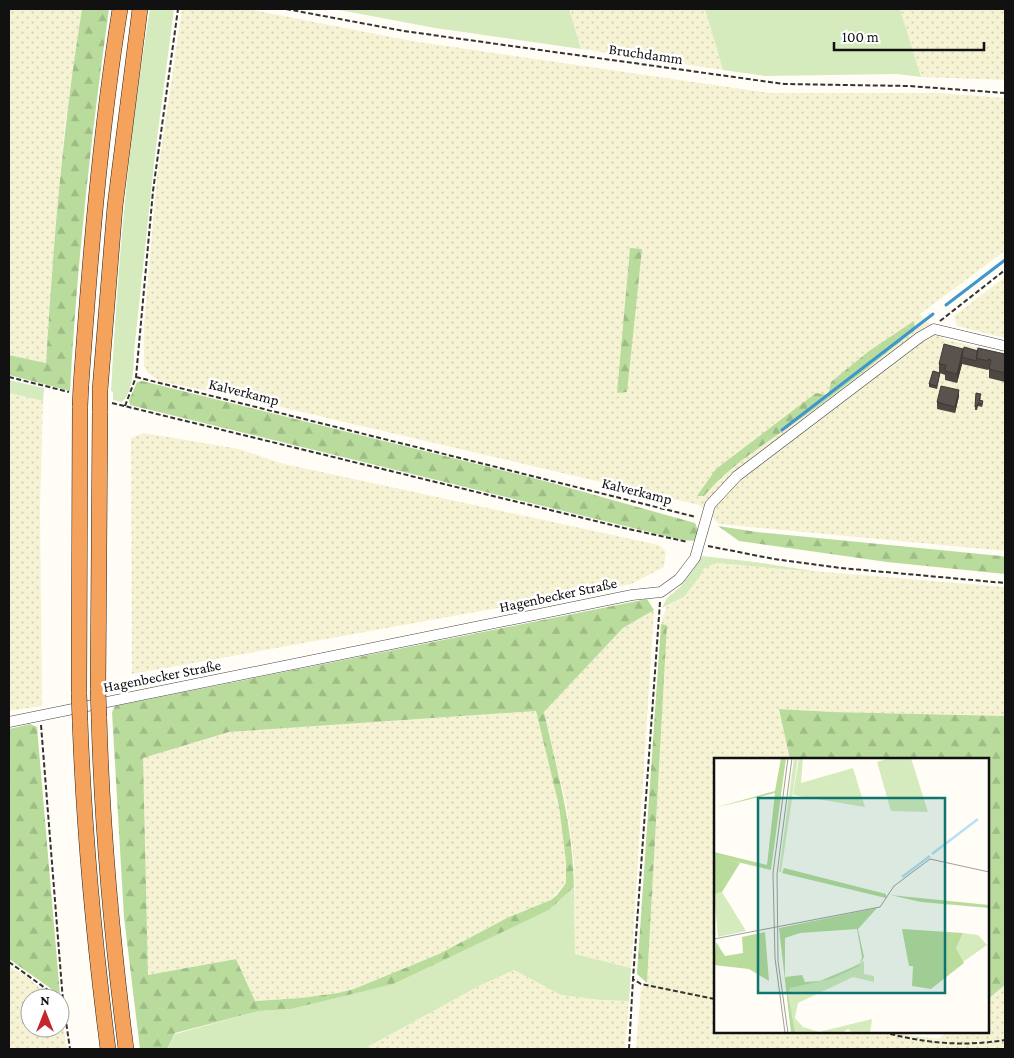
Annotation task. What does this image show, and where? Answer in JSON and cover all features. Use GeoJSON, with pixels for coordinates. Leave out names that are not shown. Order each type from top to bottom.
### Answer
{"type":"FeatureCollection","features":[{"type":"Feature","properties":{"kind":"highway"},"geometry":{"type":"LineString","coordinates":[[108,1049],[98,972],[88,867],[80,721],[79,395],[94,213],[112,55],[120,9]]}},
{"type":"Feature","properties":{"kind":"highway"},"geometry":{"type":"LineString","coordinates":[[126,1049],[108,883],[98,690],[102,401],[114,206],[140,9]]}},
{"type":"Feature","properties":{"kind":"street"},"geometry":{"type":"LineString","coordinates":[[661,592],[679,579],[688,569],[695,558],[710,505],[737,476],[920,337],[934,329],[1005,346]]}},
{"type":"Feature","properties":{"kind":"street","name":"Hagenbecker Straße"},"geometry":{"type":"LineString","coordinates":[[9,722],[632,595],[661,592]]}},
{"type":"Feature","properties":{"kind":"path"},"geometry":{"type":"LineString","coordinates":[[125,406],[136,377],[153,191],[178,9]]}},
{"type":"Feature","properties":{"kind":"path","name":"Bruchdamm"},"geometry":{"type":"LineString","coordinates":[[286,9],[404,31],[784,84],[909,86],[1005,93]]}},
{"type":"Feature","properties":{"kind":"path"},"geometry":{"type":"LineString","coordinates":[[934,329],[942,319],[1005,270]]}},
{"type":"Feature","properties":{"kind":"path"},"geometry":{"type":"LineString","coordinates":[[9,377],[79,395]]}},
{"type":"Feature","properties":{"kind":"path","name":"Kalverkamp"},"geometry":{"type":"LineString","coordinates":[[136,377],[706,520]]}},
{"type":"Feature","properties":{"kind":"path"},"geometry":{"type":"LineString","coordinates":[[102,401],[624,528],[699,544],[774,559],[841,568],[1005,583]]}},
{"type":"Feature","properties":{"kind":"path"},"geometry":{"type":"LineString","coordinates":[[628,1049],[657,623],[661,592]]}},
{"type":"Feature","properties":{"kind":"path"},"geometry":{"type":"LineString","coordinates":[[39,716],[62,988]]}},
{"type":"Feature","properties":{"kind":"path"},"geometry":{"type":"LineString","coordinates":[[9,962],[45,988]]}},
{"type":"Feature","properties":{"kind":"path"},"geometry":{"type":"LineString","coordinates":[[633,979],[641,984],[714,999]]}},
{"type":"Feature","properties":{"kind":"path"},"geometry":{"type":"LineString","coordinates":[[886,1033],[903,1038],[936,1043],[1005,1040]]}},
{"type":"Feature","properties":{"kind":"shaded area"},"geometry":{"type":"Polygon","coordinates":[[[9,9],[82,9],[64,133],[46,363],[9,355],[9,9]]]}},
{"type":"Feature","properties":{"kind":"shaded area"},"geometry":{"type":"Polygon","coordinates":[[[182,9],[248,9],[412,41],[770,93],[938,93],[1005,98],[1005,251],[920,314],[944,339],[1005,354],[1005,551],[719,524],[699,505],[268,404],[160,381],[148,373],[144,366],[144,325],[157,178],[182,9]]]}},
{"type":"Feature","properties":{"kind":"shaded area"},"geometry":{"type":"Polygon","coordinates":[[[569,9],[705,9],[723,70],[581,49],[569,9]]]}},
{"type":"Feature","properties":{"kind":"shaded area"},"geometry":{"type":"Polygon","coordinates":[[[900,9],[1005,9],[1005,80],[921,77],[900,9]]]}},
{"type":"Feature","properties":{"kind":"shaded area"},"geometry":{"type":"Polygon","coordinates":[[[1005,277],[1005,338],[957,326],[954,316],[1005,277]]]}},
{"type":"Feature","properties":{"kind":"shaded area"},"geometry":{"type":"Polygon","coordinates":[[[9,393],[43,401],[40,510],[42,706],[9,711],[9,393]]]}},
{"type":"Feature","properties":{"kind":"shaded area"},"geometry":{"type":"Polygon","coordinates":[[[144,433],[239,449],[280,463],[659,545],[666,552],[664,567],[631,584],[132,674],[131,438],[144,433]]]}},
{"type":"Feature","properties":{"kind":"shaded area"},"geometry":{"type":"Polygon","coordinates":[[[717,563],[1005,587],[1005,716],[780,709],[790,758],[714,758],[714,1033],[900,1033],[938,1039],[946,1033],[989,1033],[989,998],[1005,985],[1005,1049],[636,1049],[641,988],[647,983],[667,625],[661,624],[666,607],[684,597],[701,575],[704,567],[717,563]]]}},
{"type":"Feature","properties":{"kind":"shaded area"},"geometry":{"type":"Polygon","coordinates":[[[654,610],[631,968],[575,954],[574,862],[566,803],[544,712],[623,628],[654,610]]]}},
{"type":"Feature","properties":{"kind":"shaded area"},"geometry":{"type":"Polygon","coordinates":[[[536,711],[559,806],[566,862],[566,883],[551,900],[507,918],[439,954],[354,989],[338,993],[255,1001],[236,959],[148,975],[142,758],[229,732],[536,711]]]}},
{"type":"Feature","properties":{"kind":"shaded area"},"geometry":{"type":"Polygon","coordinates":[[[9,966],[23,974],[40,988],[20,988],[20,1038],[65,1038],[67,1049],[9,1049],[9,966]]]}},
{"type":"Feature","properties":{"kind":"shaded area"},"geometry":{"type":"Polygon","coordinates":[[[514,970],[561,995],[600,1000],[629,1001],[625,1049],[364,1049],[479,986],[514,970]]]}},
{"type":"Feature","properties":{"kind":"green space"},"geometry":{"type":"Polygon","coordinates":[[[82,9],[109,9],[85,200],[70,391],[9,375],[9,355],[46,363],[59,185],[82,9]]]}},
{"type":"Feature","properties":{"kind":"green space"},"geometry":{"type":"Polygon","coordinates":[[[150,9],[174,9],[155,154],[133,372],[129,392],[122,402],[113,400],[113,392],[111,391],[117,295],[130,151],[150,9]]]}},
{"type":"Feature","properties":{"kind":"green space"},"geometry":{"type":"Polygon","coordinates":[[[334,9],[569,9],[581,49],[435,28],[334,9]]]}},
{"type":"Feature","properties":{"kind":"green space"},"geometry":{"type":"Polygon","coordinates":[[[705,9],[900,9],[921,77],[897,74],[765,76],[723,70],[705,9]]]}},
{"type":"Feature","properties":{"kind":"green space"},"geometry":{"type":"Polygon","coordinates":[[[630,248],[642,249],[627,392],[617,393],[630,248]]]}},
{"type":"Feature","properties":{"kind":"green space"},"geometry":{"type":"Polygon","coordinates":[[[914,321],[915,330],[824,402],[735,466],[704,496],[697,496],[716,469],[816,393],[828,395],[831,382],[869,351],[914,321]]]}},
{"type":"Feature","properties":{"kind":"green space"},"geometry":{"type":"Polygon","coordinates":[[[9,380],[44,388],[43,401],[9,393],[9,380]]]}},
{"type":"Feature","properties":{"kind":"green space"},"geometry":{"type":"Polygon","coordinates":[[[142,381],[541,480],[695,523],[699,532],[697,541],[682,540],[130,405],[129,400],[137,382],[142,381]]]}},
{"type":"Feature","properties":{"kind":"green space"},"geometry":{"type":"Polygon","coordinates":[[[718,526],[757,532],[1001,556],[1005,557],[1005,574],[887,562],[739,541],[718,526]]]}},
{"type":"Feature","properties":{"kind":"green space"},"geometry":{"type":"Polygon","coordinates":[[[702,556],[819,572],[717,563],[704,568],[701,575],[684,597],[662,608],[667,598],[680,587],[702,556]]]}},
{"type":"Feature","properties":{"kind":"green space"},"geometry":{"type":"Polygon","coordinates":[[[647,599],[654,610],[623,628],[544,712],[571,842],[574,887],[549,910],[393,984],[291,1009],[259,1011],[175,1033],[167,1049],[140,1049],[124,917],[112,712],[115,706],[647,599]],[[536,711],[229,732],[143,758],[148,975],[236,959],[255,1001],[301,998],[354,989],[439,954],[507,918],[551,900],[557,895],[566,883],[566,862],[559,806],[536,711]]]}},
{"type":"Feature","properties":{"kind":"green space"},"geometry":{"type":"Polygon","coordinates":[[[661,624],[667,625],[647,983],[637,974],[661,624]]]}},
{"type":"Feature","properties":{"kind":"green space"},"geometry":{"type":"Polygon","coordinates":[[[779,709],[1005,716],[1005,985],[989,998],[989,758],[790,758],[779,709]]]}},
{"type":"Feature","properties":{"kind":"green space"},"geometry":{"type":"Polygon","coordinates":[[[30,724],[37,727],[59,988],[50,988],[9,959],[9,729],[30,724]]]}},
{"type":"Feature","properties":{"kind":"green space"},"geometry":{"type":"Polygon","coordinates":[[[574,887],[575,954],[631,968],[629,1001],[600,1000],[561,995],[514,970],[479,986],[364,1049],[167,1049],[175,1034],[259,1011],[291,1009],[357,992],[474,945],[549,910],[574,887]]]}},
{"type":"Feature","properties":{"kind":"building"},"geometry":{"type":"Polygon","coordinates":[[[944,344],[963,349],[957,374],[945,371],[946,365],[939,364],[944,344]]]}},
{"type":"Feature","properties":{"kind":"building"},"geometry":{"type":"Polygon","coordinates":[[[964,347],[978,351],[976,361],[962,357],[964,347]]]}},
{"type":"Feature","properties":{"kind":"building"},"geometry":{"type":"Polygon","coordinates":[[[978,348],[1005,354],[1005,373],[989,369],[991,360],[976,358],[978,348]]]}},
{"type":"Feature","properties":{"kind":"building"},"geometry":{"type":"Polygon","coordinates":[[[933,371],[940,373],[937,386],[929,384],[933,371]]]}},
{"type":"Feature","properties":{"kind":"building"},"geometry":{"type":"Polygon","coordinates":[[[941,386],[959,390],[955,407],[937,402],[941,386]]]}},
{"type":"Feature","properties":{"kind":"building"},"geometry":{"type":"Polygon","coordinates":[[[976,393],[981,394],[979,400],[983,401],[982,404],[978,403],[977,407],[975,407],[976,393]]]}},
{"type":"Feature","properties":{"kind":"waterway"},"geometry":{"type":"LineString","coordinates":[[946,305],[1005,260]]}},
{"type":"Feature","properties":{"kind":"waterway"},"geometry":{"type":"LineString","coordinates":[[782,430],[933,314]]}}]}
